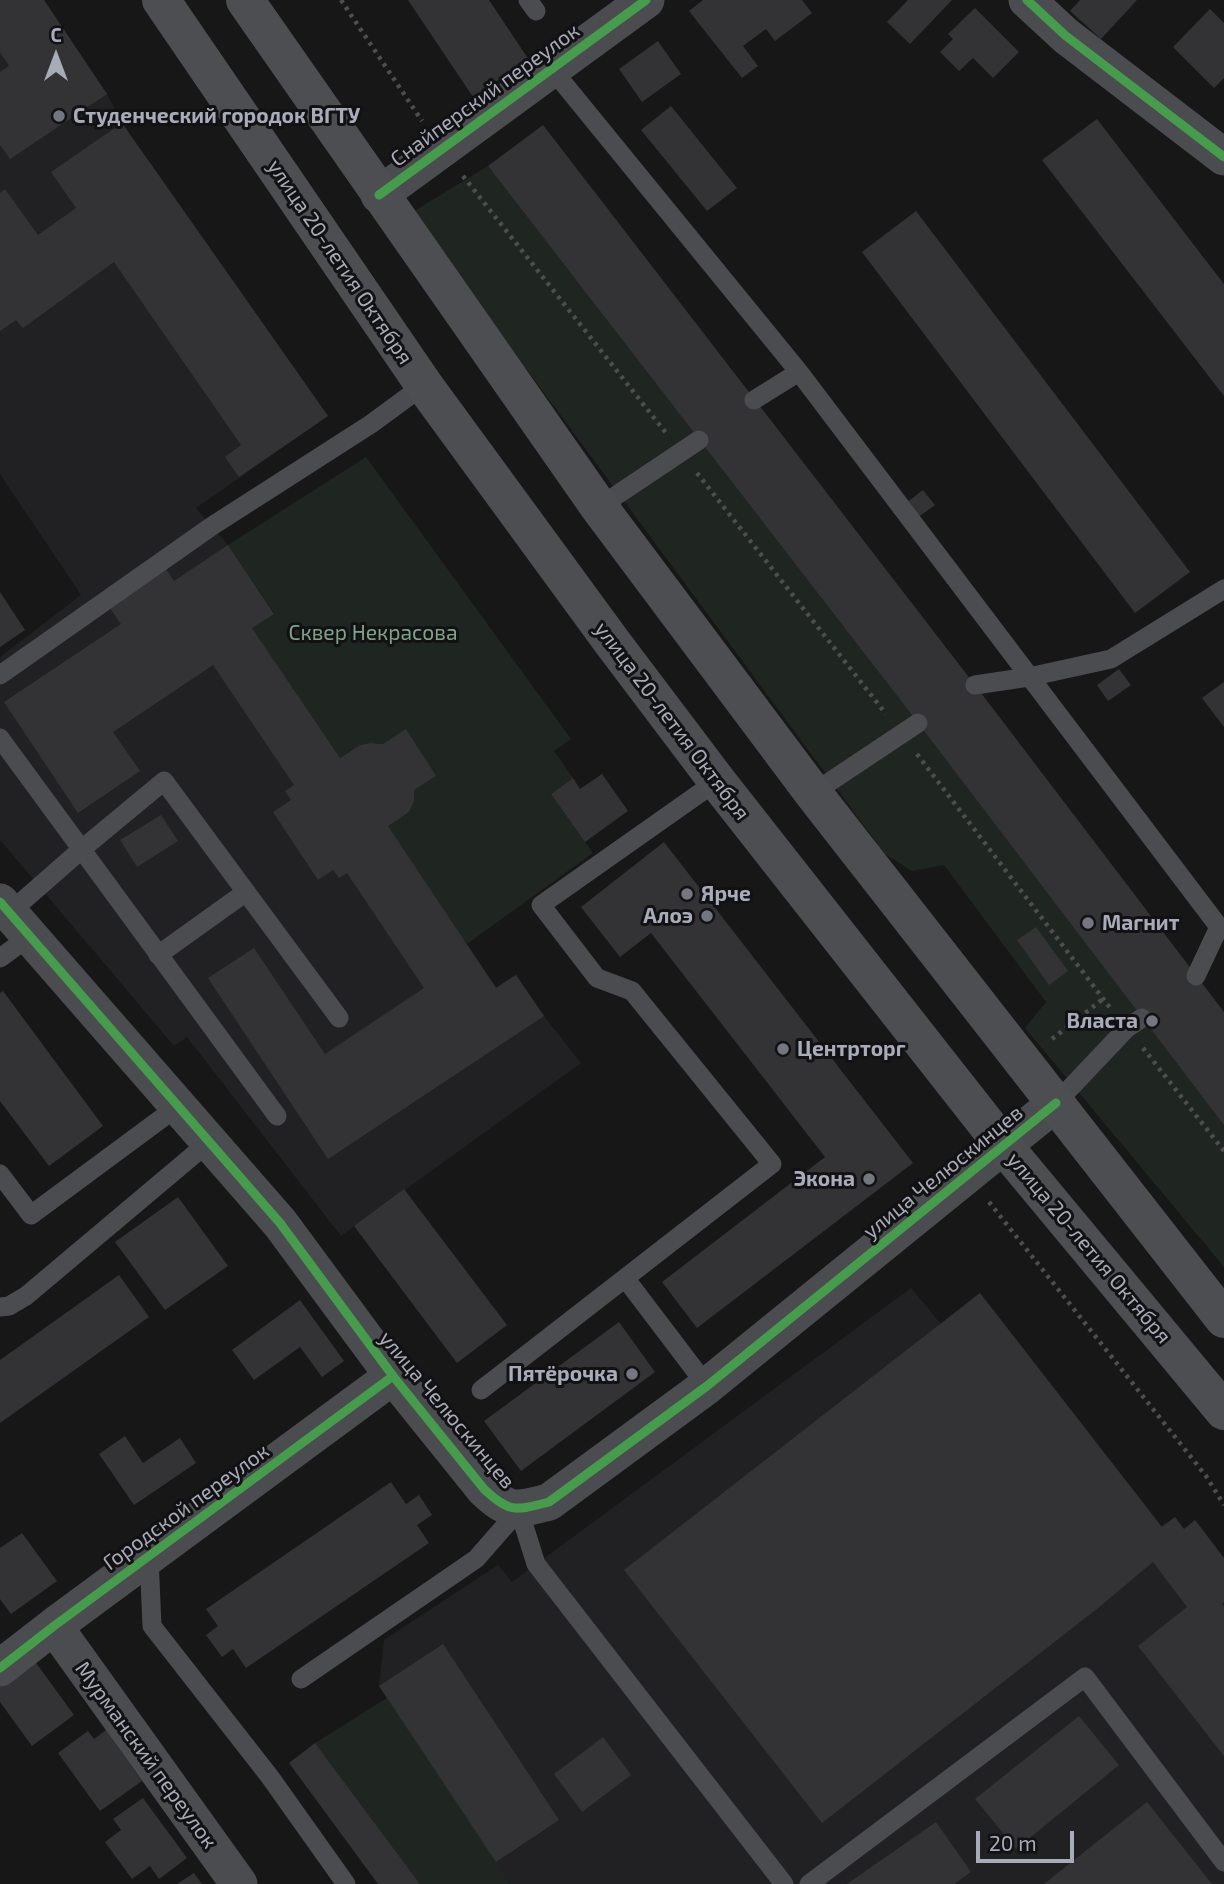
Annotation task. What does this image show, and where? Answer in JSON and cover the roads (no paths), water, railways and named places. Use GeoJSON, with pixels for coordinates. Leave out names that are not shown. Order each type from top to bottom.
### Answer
{"type":"FeatureCollection","features":[{"type":"Feature","properties":{"kind":"main road","name":"улица 20-летия Октября"},"geometry":{"type":"LineString","coordinates":[[161,0],[425,385],[612,642],[717,781],[1003,1145],[1224,1411]]}},
{"type":"Feature","properties":{"kind":"main road"},"geometry":{"type":"LineString","coordinates":[[245,0],[599,507],[813,793],[1224,1319]]}},
{"type":"Feature","properties":{"kind":"street","name":"Снайперский переулок"},"geometry":{"type":"LineString","coordinates":[[379,195],[646,0]]}},
{"type":"Feature","properties":{"kind":"street"},"geometry":{"type":"LineString","coordinates":[[1027,0],[1066,36],[1224,157]]}},
{"type":"Feature","properties":{"kind":"street","name":"улица Челюскинцев"},"geometry":{"type":"LineString","coordinates":[[8,913],[280,1223],[393,1376],[484,1489],[499,1504],[519,1510],[550,1502],[708,1386],[1056,1103]]}},
{"type":"Feature","properties":{"kind":"street","name":"Городской переулок"},"geometry":{"type":"LineString","coordinates":[[0,1668],[393,1376]]}},
{"type":"Feature","properties":{"kind":"street","name":"Мурманский переулок"},"geometry":{"type":"LineString","coordinates":[[54,1626],[239,1884]]}},
{"type":"Feature","properties":{"kind":"lane"},"geometry":{"type":"LineString","coordinates":[[551,68],[799,372],[1029,677],[1222,926],[1196,976]]}},
{"type":"Feature","properties":{"kind":"lane"},"geometry":{"type":"LineString","coordinates":[[754,400],[799,372]]}},
{"type":"Feature","properties":{"kind":"lane"},"geometry":{"type":"LineString","coordinates":[[0,675],[212,526],[371,424],[425,385]]}},
{"type":"Feature","properties":{"kind":"lane"},"geometry":{"type":"LineString","coordinates":[[599,507],[699,440]]}},
{"type":"Feature","properties":{"kind":"lane"},"geometry":{"type":"LineString","coordinates":[[975,685],[1029,677],[1111,659],[1224,589]]}},
{"type":"Feature","properties":{"kind":"lane"},"geometry":{"type":"LineString","coordinates":[[813,793],[909,728]]}},
{"type":"Feature","properties":{"kind":"lane"},"geometry":{"type":"LineString","coordinates":[[0,738],[277,1116]]}},
{"type":"Feature","properties":{"kind":"lane"},"geometry":{"type":"LineString","coordinates":[[0,958],[8,913],[164,781],[339,1018]]}},
{"type":"Feature","properties":{"kind":"lane"},"geometry":{"type":"LineString","coordinates":[[481,1390],[772,1164],[632,991],[597,978],[541,905],[717,781]]}},
{"type":"Feature","properties":{"kind":"lane"},"geometry":{"type":"LineString","coordinates":[[158,955],[246,892]]}},
{"type":"Feature","properties":{"kind":"lane"},"geometry":{"type":"LineString","coordinates":[[1056,1103],[1134,1023]]}},
{"type":"Feature","properties":{"kind":"lane"},"geometry":{"type":"LineString","coordinates":[[0,1174],[31,1215],[177,1107]]}},
{"type":"Feature","properties":{"kind":"lane"},"geometry":{"type":"LineString","coordinates":[[0,1307],[9,1306],[26,1296],[209,1142]]}},
{"type":"Feature","properties":{"kind":"lane"},"geometry":{"type":"LineString","coordinates":[[625,1278],[708,1386]]}},
{"type":"Feature","properties":{"kind":"lane"},"geometry":{"type":"LineString","coordinates":[[300,1679],[476,1559],[519,1510]]}},
{"type":"Feature","properties":{"kind":"lane"},"geometry":{"type":"LineString","coordinates":[[519,1510],[536,1564],[784,1884]]}},
{"type":"Feature","properties":{"kind":"lane"},"geometry":{"type":"LineString","coordinates":[[149,1557],[152,1626],[271,1777],[346,1884]]}},
{"type":"Feature","properties":{"kind":"lane"},"geometry":{"type":"LineString","coordinates":[[809,1884],[1085,1677],[1224,1862]]}},
{"type":"Feature","properties":{"kind":"place","name":"Студенческий городок ВГТУ"},"geometry":{"type":"Point","coordinates":[59,116]}},
{"type":"Feature","properties":{"kind":"place","name":"Ярче"},"geometry":{"type":"Point","coordinates":[687,894]}},
{"type":"Feature","properties":{"kind":"place","name":"Алоэ"},"geometry":{"type":"Point","coordinates":[707,916]}},
{"type":"Feature","properties":{"kind":"place","name":"Магнит"},"geometry":{"type":"Point","coordinates":[1088,923]}},
{"type":"Feature","properties":{"kind":"place","name":"Власта"},"geometry":{"type":"Point","coordinates":[1152,1021]}},
{"type":"Feature","properties":{"kind":"place","name":"Центрторг"},"geometry":{"type":"Point","coordinates":[783,1049]}},
{"type":"Feature","properties":{"kind":"place","name":"Экона"},"geometry":{"type":"Point","coordinates":[869,1179]}},
{"type":"Feature","properties":{"kind":"place","name":"Пятёрочка"},"geometry":{"type":"Point","coordinates":[632,1374]}},
{"type":"Feature","properties":{"kind":"park label","name":"Сквер Некрасова"},"geometry":{"type":"Point","coordinates":[373,633]}}]}
